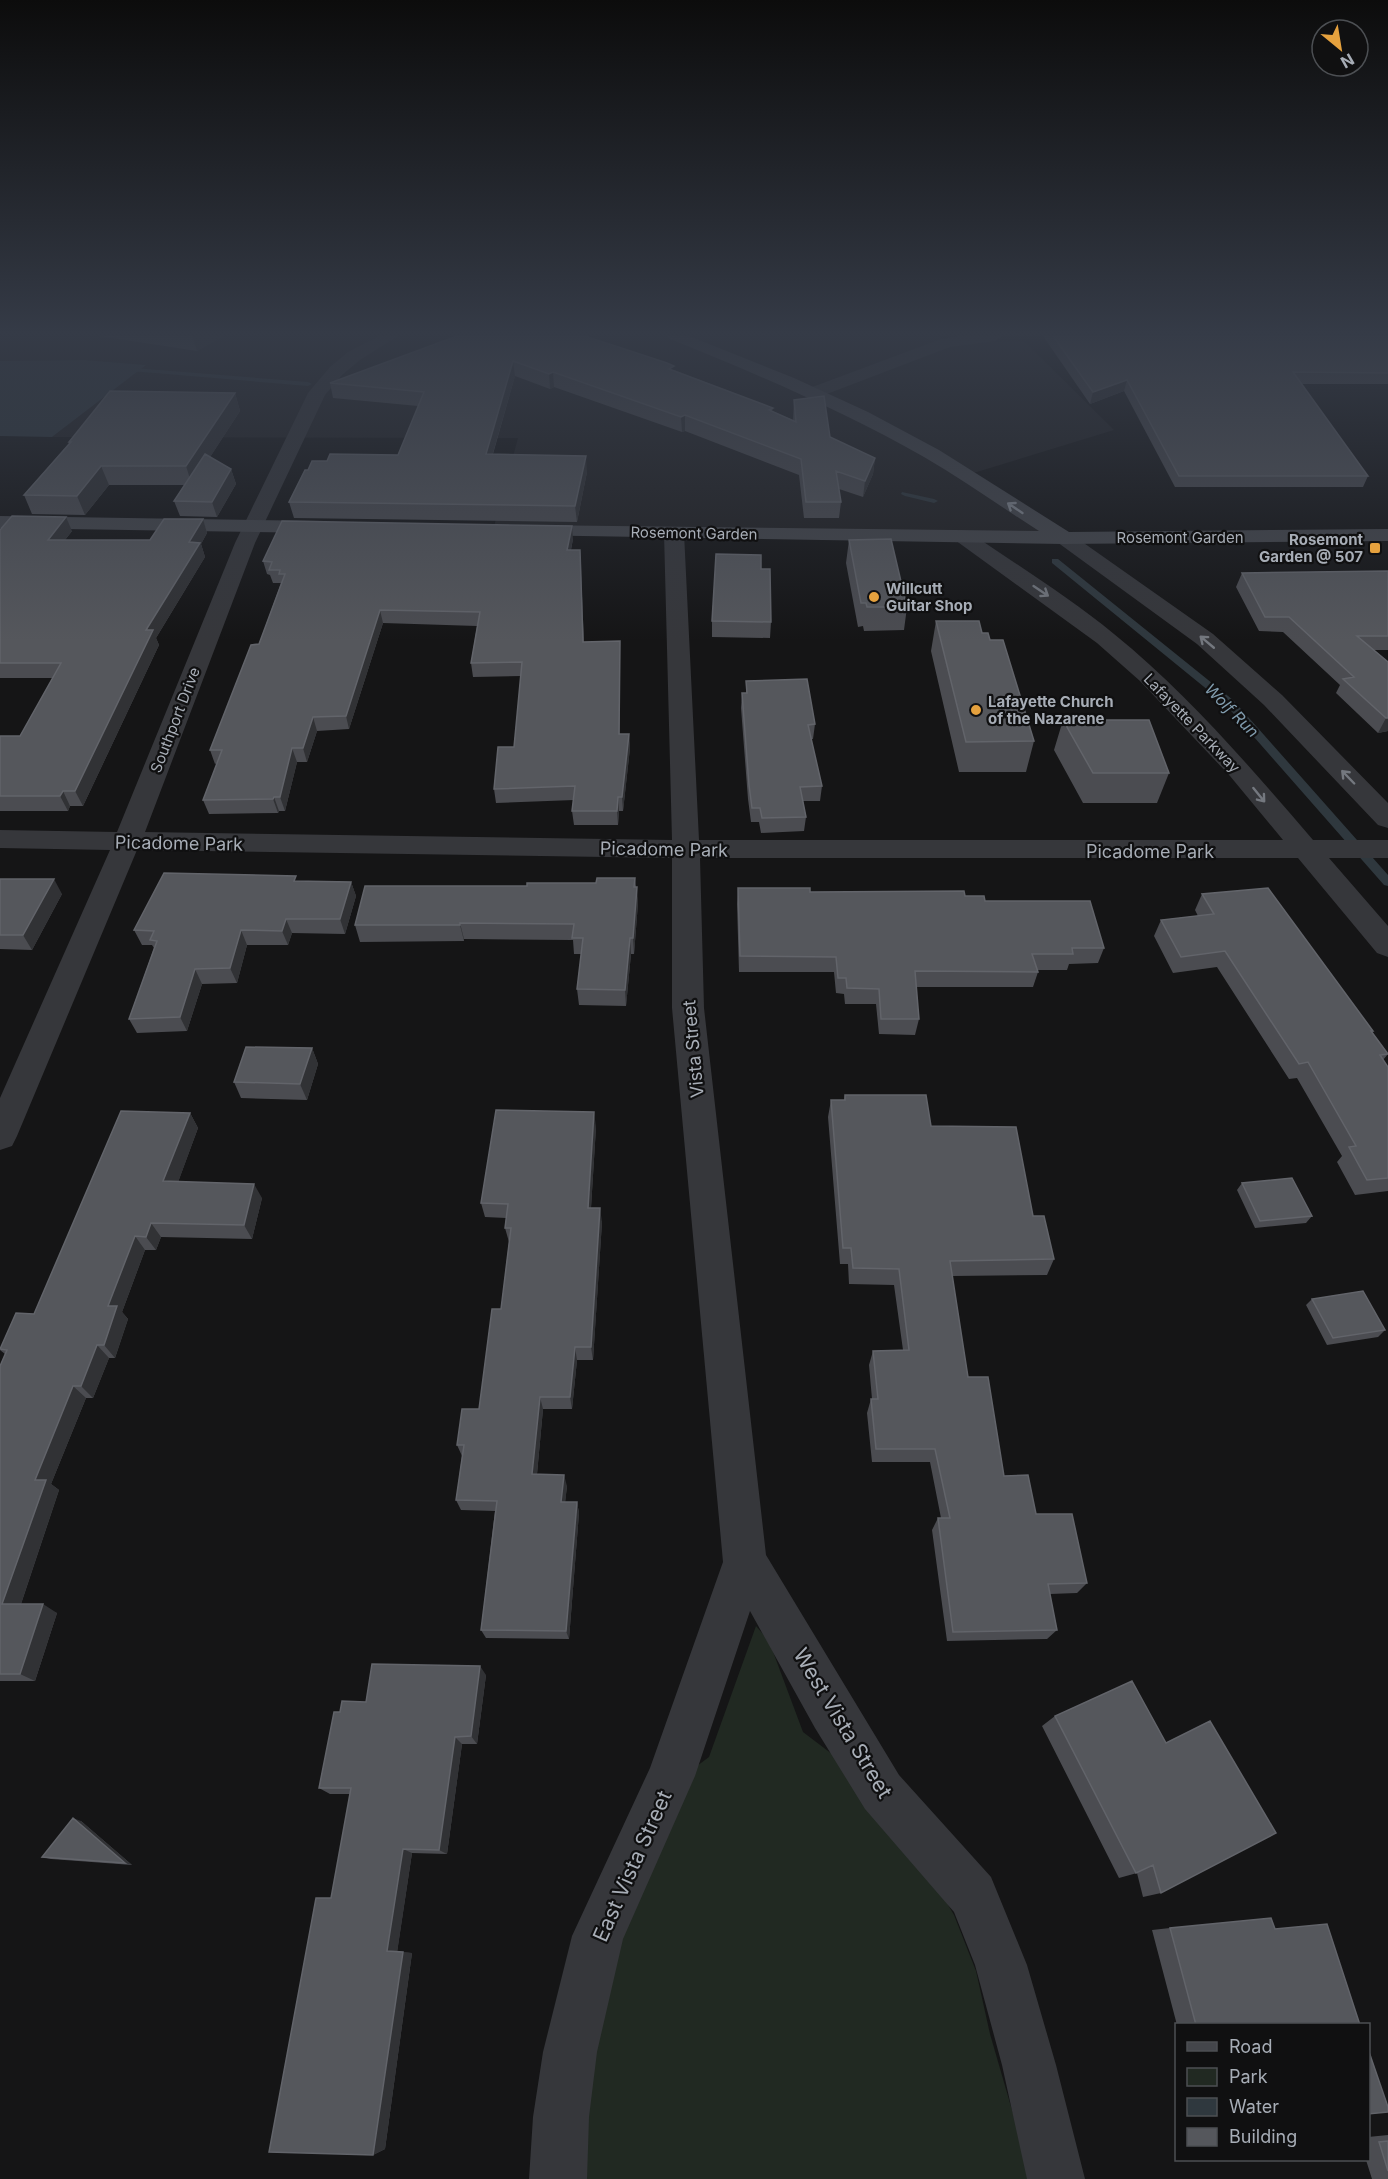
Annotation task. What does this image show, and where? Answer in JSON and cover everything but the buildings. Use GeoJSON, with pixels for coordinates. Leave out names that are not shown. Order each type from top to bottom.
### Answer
{"type":"FeatureCollection","features":[{"type":"Feature","properties":{"kind":"main road"},"geometry":{"type":"LineString","coordinates":[[900,438],[967,475],[1064,538]]}},
{"type":"Feature","properties":{"kind":"main road"},"geometry":{"type":"LineString","coordinates":[[962,536],[980,511],[967,475]]}},
{"type":"Feature","properties":{"kind":"main road"},"geometry":{"type":"LineString","coordinates":[[0,522],[340,527]]}},
{"type":"Feature","properties":{"kind":"main road","name":"Rosemont Garden"},"geometry":{"type":"LineString","coordinates":[[505,530],[1064,538],[1388,535]]}},
{"type":"Feature","properties":{"kind":"street","name":"Southport Drive"},"geometry":{"type":"LineString","coordinates":[[0,1136],[127,843],[253,526],[295,438]]}},
{"type":"Feature","properties":{"kind":"street","name":"Vista Street"},"geometry":{"type":"LineString","coordinates":[[674,533],[690,1028],[745,1562]]}},
{"type":"Feature","properties":{"kind":"street","name":"Lafayette Parkway"},"geometry":{"type":"LineString","coordinates":[[962,536],[1097,632],[1148,676],[1318,851],[1388,946]]}},
{"type":"Feature","properties":{"kind":"street"},"geometry":{"type":"LineString","coordinates":[[1064,538],[1205,639],[1273,699],[1388,819]]}},
{"type":"Feature","properties":{"kind":"street","name":"Picadome Park"},"geometry":{"type":"LineString","coordinates":[[0,839],[127,843],[686,849],[1318,851],[1388,849]]}},
{"type":"Feature","properties":{"kind":"street","name":"East Vista Street"},"geometry":{"type":"LineString","coordinates":[[558,2179],[561,2117],[570,2052],[598,1935],[671,1776],[745,1562]]}},
{"type":"Feature","properties":{"kind":"street","name":"West Vista Street"},"geometry":{"type":"LineString","coordinates":[[745,1562],[774,1608],[832,1712],[882,1792],[973,1895],[1001,1965],[1029,2065],[1056,2179]]}},
{"type":"Feature","properties":{"kind":"shaded area"},"geometry":{"type":"Polygon","coordinates":[[[372,438],[1089,438],[967,475],[1064,538],[493,530],[518,438],[372,438]]]}},
{"type":"Feature","properties":{"kind":"green space"},"geometry":{"type":"Polygon","coordinates":[[[756,1626],[769,1641],[803,1732],[882,1792],[954,1915],[976,1971],[990,2034],[1032,2179],[558,2179],[561,2117],[665,1790],[709,1757],[756,1626]]]}},
{"type":"Feature","properties":{"kind":"waterway","name":"Wolf Run"},"geometry":{"type":"LineString","coordinates":[[905,494],[934,501]]}},
{"type":"Feature","properties":{"kind":"waterway","name":"Wolf Run"},"geometry":{"type":"LineString","coordinates":[[1055,561],[1229,702],[1388,882]]}},
{"type":"Feature","properties":{"kind":"place","name":"Rosemont Garden @ 507"},"geometry":{"type":"Point","coordinates":[1375,548]}},
{"type":"Feature","properties":{"kind":"place","name":"Willcutt Guitar Shop"},"geometry":{"type":"Point","coordinates":[874,597]}},
{"type":"Feature","properties":{"kind":"place","name":"Lafayette Church of the Nazarene"},"geometry":{"type":"Point","coordinates":[976,710]}}]}
